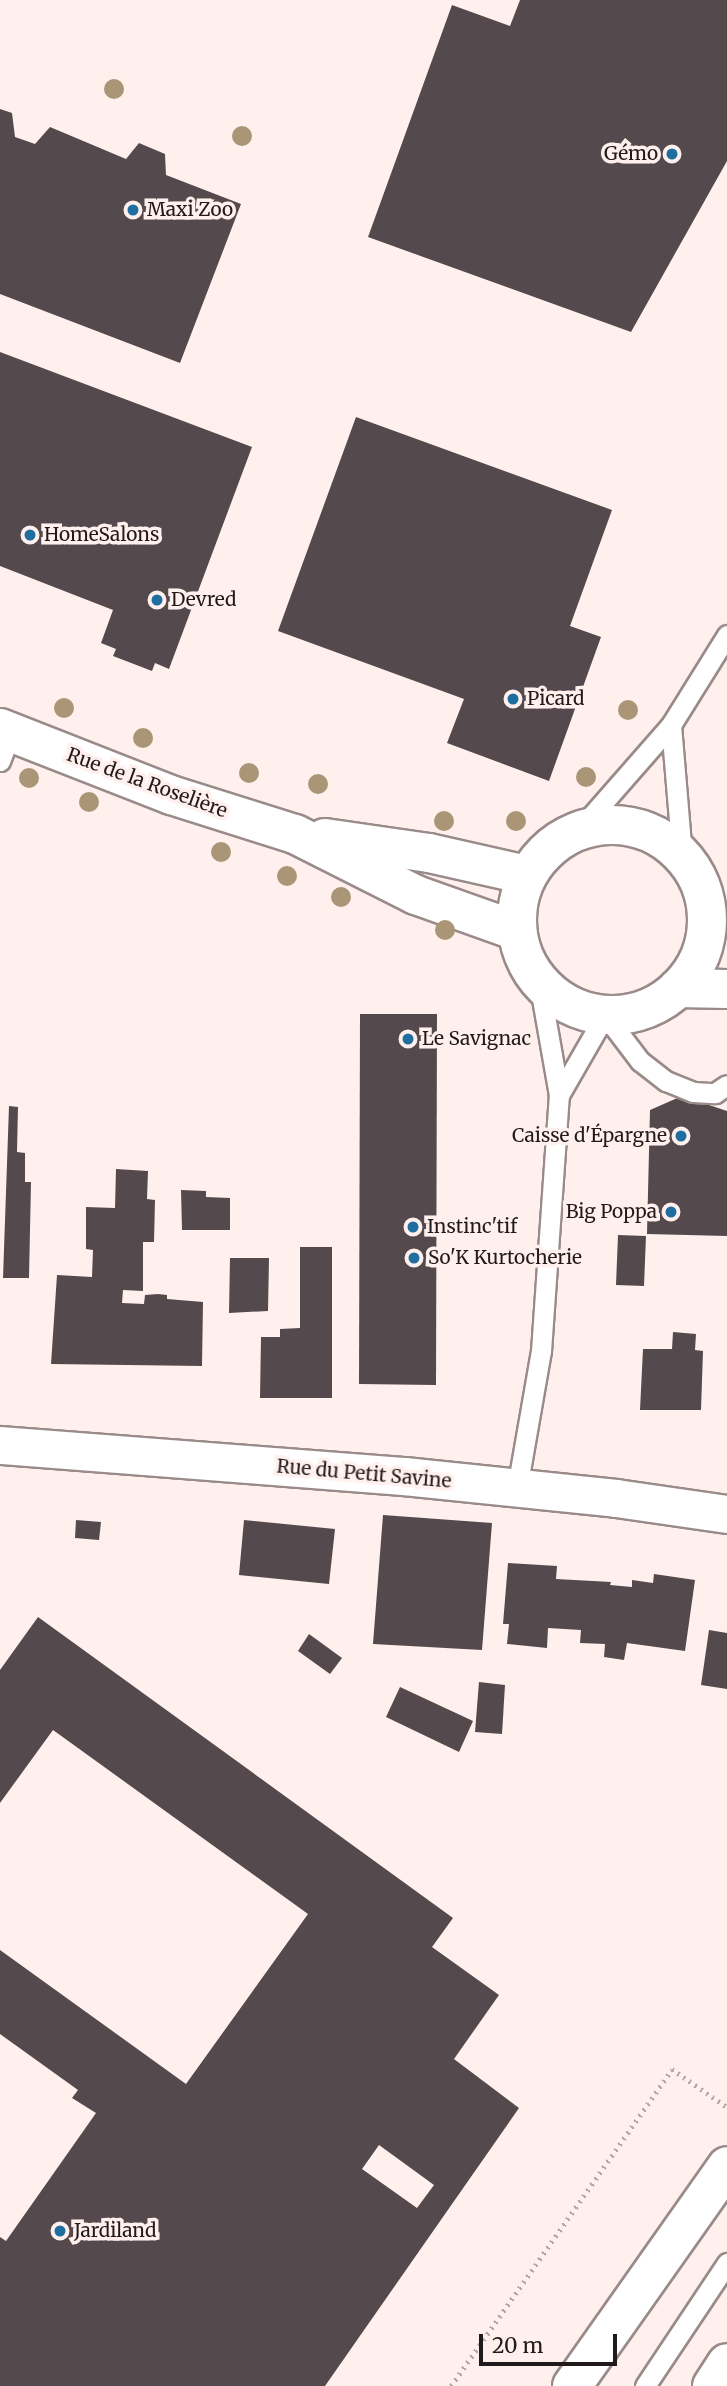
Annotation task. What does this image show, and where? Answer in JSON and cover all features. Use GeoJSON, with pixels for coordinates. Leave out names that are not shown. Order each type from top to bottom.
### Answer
{"type":"FeatureCollection","features":[{"type":"Feature","properties":{"kind":"street","name":"Rue de la Roselière"},"geometry":{"type":"LineString","coordinates":[[4,741],[295,834],[416,895],[517,931]]}},
{"type":"Feature","properties":{"kind":"street"},"geometry":{"type":"LineString","coordinates":[[606,824],[634,827],[660,838],[682,855],[717,924],[678,988],[656,1004],[631,1013],[605,1015],[580,1009],[558,998],[539,981],[525,957],[517,931],[518,902],[527,874],[550,848],[579,830],[606,824]]}},
{"type":"Feature","properties":{"kind":"street","name":"Rue de la Roselière"},"geometry":{"type":"LineString","coordinates":[[295,834],[429,853],[527,874]]}},
{"type":"Feature","properties":{"kind":"street"},"geometry":{"type":"LineString","coordinates":[[678,988],[727,989]]}},
{"type":"Feature","properties":{"kind":"street","name":"Rue du Petit Savine"},"geometry":{"type":"LineString","coordinates":[[0,1445],[517,1488],[727,1514]]}},
{"type":"Feature","properties":{"kind":"street"},"geometry":{"type":"LineString","coordinates":[[572,2386],[727,2166]]}},
{"type":"Feature","properties":{"kind":"street"},"geometry":{"type":"LineString","coordinates":[[712,2386],[727,2362]]}},
{"type":"Feature","properties":{"kind":"lane"},"geometry":{"type":"LineString","coordinates":[[579,830],[671,724],[727,635]]}},
{"type":"Feature","properties":{"kind":"lane"},"geometry":{"type":"LineString","coordinates":[[671,724],[682,855]]}},
{"type":"Feature","properties":{"kind":"lane"},"geometry":{"type":"LineString","coordinates":[[517,1488],[541,1351],[559,1095],[539,981]]}},
{"type":"Feature","properties":{"kind":"lane"},"geometry":{"type":"LineString","coordinates":[[559,1095],[605,1015],[640,1061],[666,1081],[693,1092],[715,1093],[727,1085]]}},
{"type":"Feature","properties":{"kind":"lane"},"geometry":{"type":"LineString","coordinates":[[645,2386],[727,2263]]}},
{"type":"Feature","properties":{"kind":"path"},"geometry":{"type":"LineString","coordinates":[[452,2386],[672,2069],[727,2106]]}},
{"type":"Feature","properties":{"kind":"building"},"geometry":{"type":"Polygon","coordinates":[[[520,0],[727,0],[727,161],[631,332],[368,237],[452,5],[510,26],[520,0]]]}},
{"type":"Feature","properties":{"kind":"building"},"geometry":{"type":"Polygon","coordinates":[[[0,109],[12,113],[15,137],[35,144],[50,127],[126,159],[139,143],[165,154],[166,175],[241,204],[180,363],[0,294],[0,109]]]}},
{"type":"Feature","properties":{"kind":"building"},"geometry":{"type":"Polygon","coordinates":[[[0,352],[252,447],[169,669],[155,663],[152,671],[113,656],[116,649],[101,643],[113,610],[0,566],[0,352]]]}},
{"type":"Feature","properties":{"kind":"building"},"geometry":{"type":"Polygon","coordinates":[[[356,417],[612,510],[570,626],[601,637],[549,781],[447,743],[464,699],[278,631],[356,417]]]}},
{"type":"Feature","properties":{"kind":"building"},"geometry":{"type":"Polygon","coordinates":[[[360,1014],[437,1014],[436,1385],[359,1384],[360,1014]]]}},
{"type":"Feature","properties":{"kind":"building"},"geometry":{"type":"Polygon","coordinates":[[[682,1096],[727,1111],[727,1236],[647,1234],[650,1110],[682,1096]]]}},
{"type":"Feature","properties":{"kind":"building"},"geometry":{"type":"Polygon","coordinates":[[[9,1106],[18,1107],[17,1152],[25,1153],[25,1182],[31,1182],[29,1278],[3,1278],[9,1106]]]}},
{"type":"Feature","properties":{"kind":"building"},"geometry":{"type":"Polygon","coordinates":[[[116,1169],[148,1171],[147,1199],[155,1200],[154,1242],[143,1242],[143,1291],[123,1290],[122,1303],[144,1304],[145,1295],[158,1294],[167,1295],[167,1299],[203,1302],[202,1366],[51,1364],[57,1275],[92,1277],[93,1250],[86,1249],[86,1207],[115,1208],[116,1169]]]}},
{"type":"Feature","properties":{"kind":"building"},"geometry":{"type":"Polygon","coordinates":[[[181,1190],[206,1191],[206,1197],[230,1198],[230,1230],[182,1230],[181,1190]]]}},
{"type":"Feature","properties":{"kind":"building"},"geometry":{"type":"Polygon","coordinates":[[[618,1235],[646,1236],[644,1286],[616,1285],[618,1235]]]}},
{"type":"Feature","properties":{"kind":"building"},"geometry":{"type":"Polygon","coordinates":[[[300,1247],[332,1247],[332,1398],[260,1398],[261,1337],[280,1337],[280,1329],[300,1328],[300,1247]]]}},
{"type":"Feature","properties":{"kind":"building"},"geometry":{"type":"Polygon","coordinates":[[[230,1258],[269,1258],[268,1311],[229,1313],[230,1258]]]}},
{"type":"Feature","properties":{"kind":"building"},"geometry":{"type":"Polygon","coordinates":[[[673,1332],[696,1334],[695,1350],[703,1351],[701,1410],[640,1410],[643,1349],[672,1349],[673,1332]]]}},
{"type":"Feature","properties":{"kind":"building"},"geometry":{"type":"Polygon","coordinates":[[[383,1515],[492,1523],[482,1650],[373,1644],[383,1515]]]}},
{"type":"Feature","properties":{"kind":"building"},"geometry":{"type":"Polygon","coordinates":[[[76,1520],[101,1522],[99,1540],[75,1538],[76,1520]]]}},
{"type":"Feature","properties":{"kind":"building"},"geometry":{"type":"Polygon","coordinates":[[[244,1520],[335,1529],[329,1584],[239,1575],[244,1520]]]}},
{"type":"Feature","properties":{"kind":"building"},"geometry":{"type":"Polygon","coordinates":[[[508,1563],[557,1566],[556,1579],[611,1582],[610,1585],[632,1587],[632,1580],[653,1583],[654,1574],[695,1580],[685,1651],[627,1643],[624,1660],[604,1657],[605,1644],[580,1643],[581,1630],[548,1628],[547,1648],[507,1644],[509,1624],[503,1624],[508,1563]]]}},
{"type":"Feature","properties":{"kind":"building"},"geometry":{"type":"Polygon","coordinates":[[[38,1617],[453,1918],[432,1947],[499,1995],[454,2059],[519,2108],[325,2386],[0,2386],[0,2237],[6,2241],[96,2113],[72,2098],[78,2090],[0,2034],[0,1950],[186,2084],[308,1914],[53,1730],[0,1803],[0,1670],[38,1617]],[[379,2145],[362,2169],[417,2208],[434,2185],[379,2145]]]}},
{"type":"Feature","properties":{"kind":"building"},"geometry":{"type":"Polygon","coordinates":[[[709,1630],[727,1633],[727,1689],[701,1685],[709,1630]]]}},
{"type":"Feature","properties":{"kind":"building"},"geometry":{"type":"Polygon","coordinates":[[[309,1634],[342,1658],[330,1674],[298,1651],[309,1634]]]}},
{"type":"Feature","properties":{"kind":"building"},"geometry":{"type":"Polygon","coordinates":[[[479,1682],[505,1685],[502,1734],[475,1732],[479,1682]]]}},
{"type":"Feature","properties":{"kind":"building"},"geometry":{"type":"Polygon","coordinates":[[[400,1687],[473,1721],[459,1752],[386,1717],[400,1687]]]}},
{"type":"Feature","properties":{"kind":"place","name":"Gémo"},"geometry":{"type":"Point","coordinates":[672,154]}},
{"type":"Feature","properties":{"kind":"place","name":"Maxi Zoo"},"geometry":{"type":"Point","coordinates":[133,210]}},
{"type":"Feature","properties":{"kind":"place","name":"HomeSalons"},"geometry":{"type":"Point","coordinates":[30,535]}},
{"type":"Feature","properties":{"kind":"place","name":"Devred"},"geometry":{"type":"Point","coordinates":[157,600]}},
{"type":"Feature","properties":{"kind":"place","name":"Picard"},"geometry":{"type":"Point","coordinates":[513,699]}},
{"type":"Feature","properties":{"kind":"place","name":"Le Savignac"},"geometry":{"type":"Point","coordinates":[408,1039]}},
{"type":"Feature","properties":{"kind":"place","name":"Caisse d'Épargne"},"geometry":{"type":"Point","coordinates":[681,1136]}},
{"type":"Feature","properties":{"kind":"place","name":"Big Poppa"},"geometry":{"type":"Point","coordinates":[671,1212]}},
{"type":"Feature","properties":{"kind":"place","name":"Instinc'tif"},"geometry":{"type":"Point","coordinates":[413,1227]}},
{"type":"Feature","properties":{"kind":"place","name":"So'K Kurtocherie"},"geometry":{"type":"Point","coordinates":[414,1258]}},
{"type":"Feature","properties":{"kind":"place","name":"Jardiland"},"geometry":{"type":"Point","coordinates":[60,2231]}}]}
